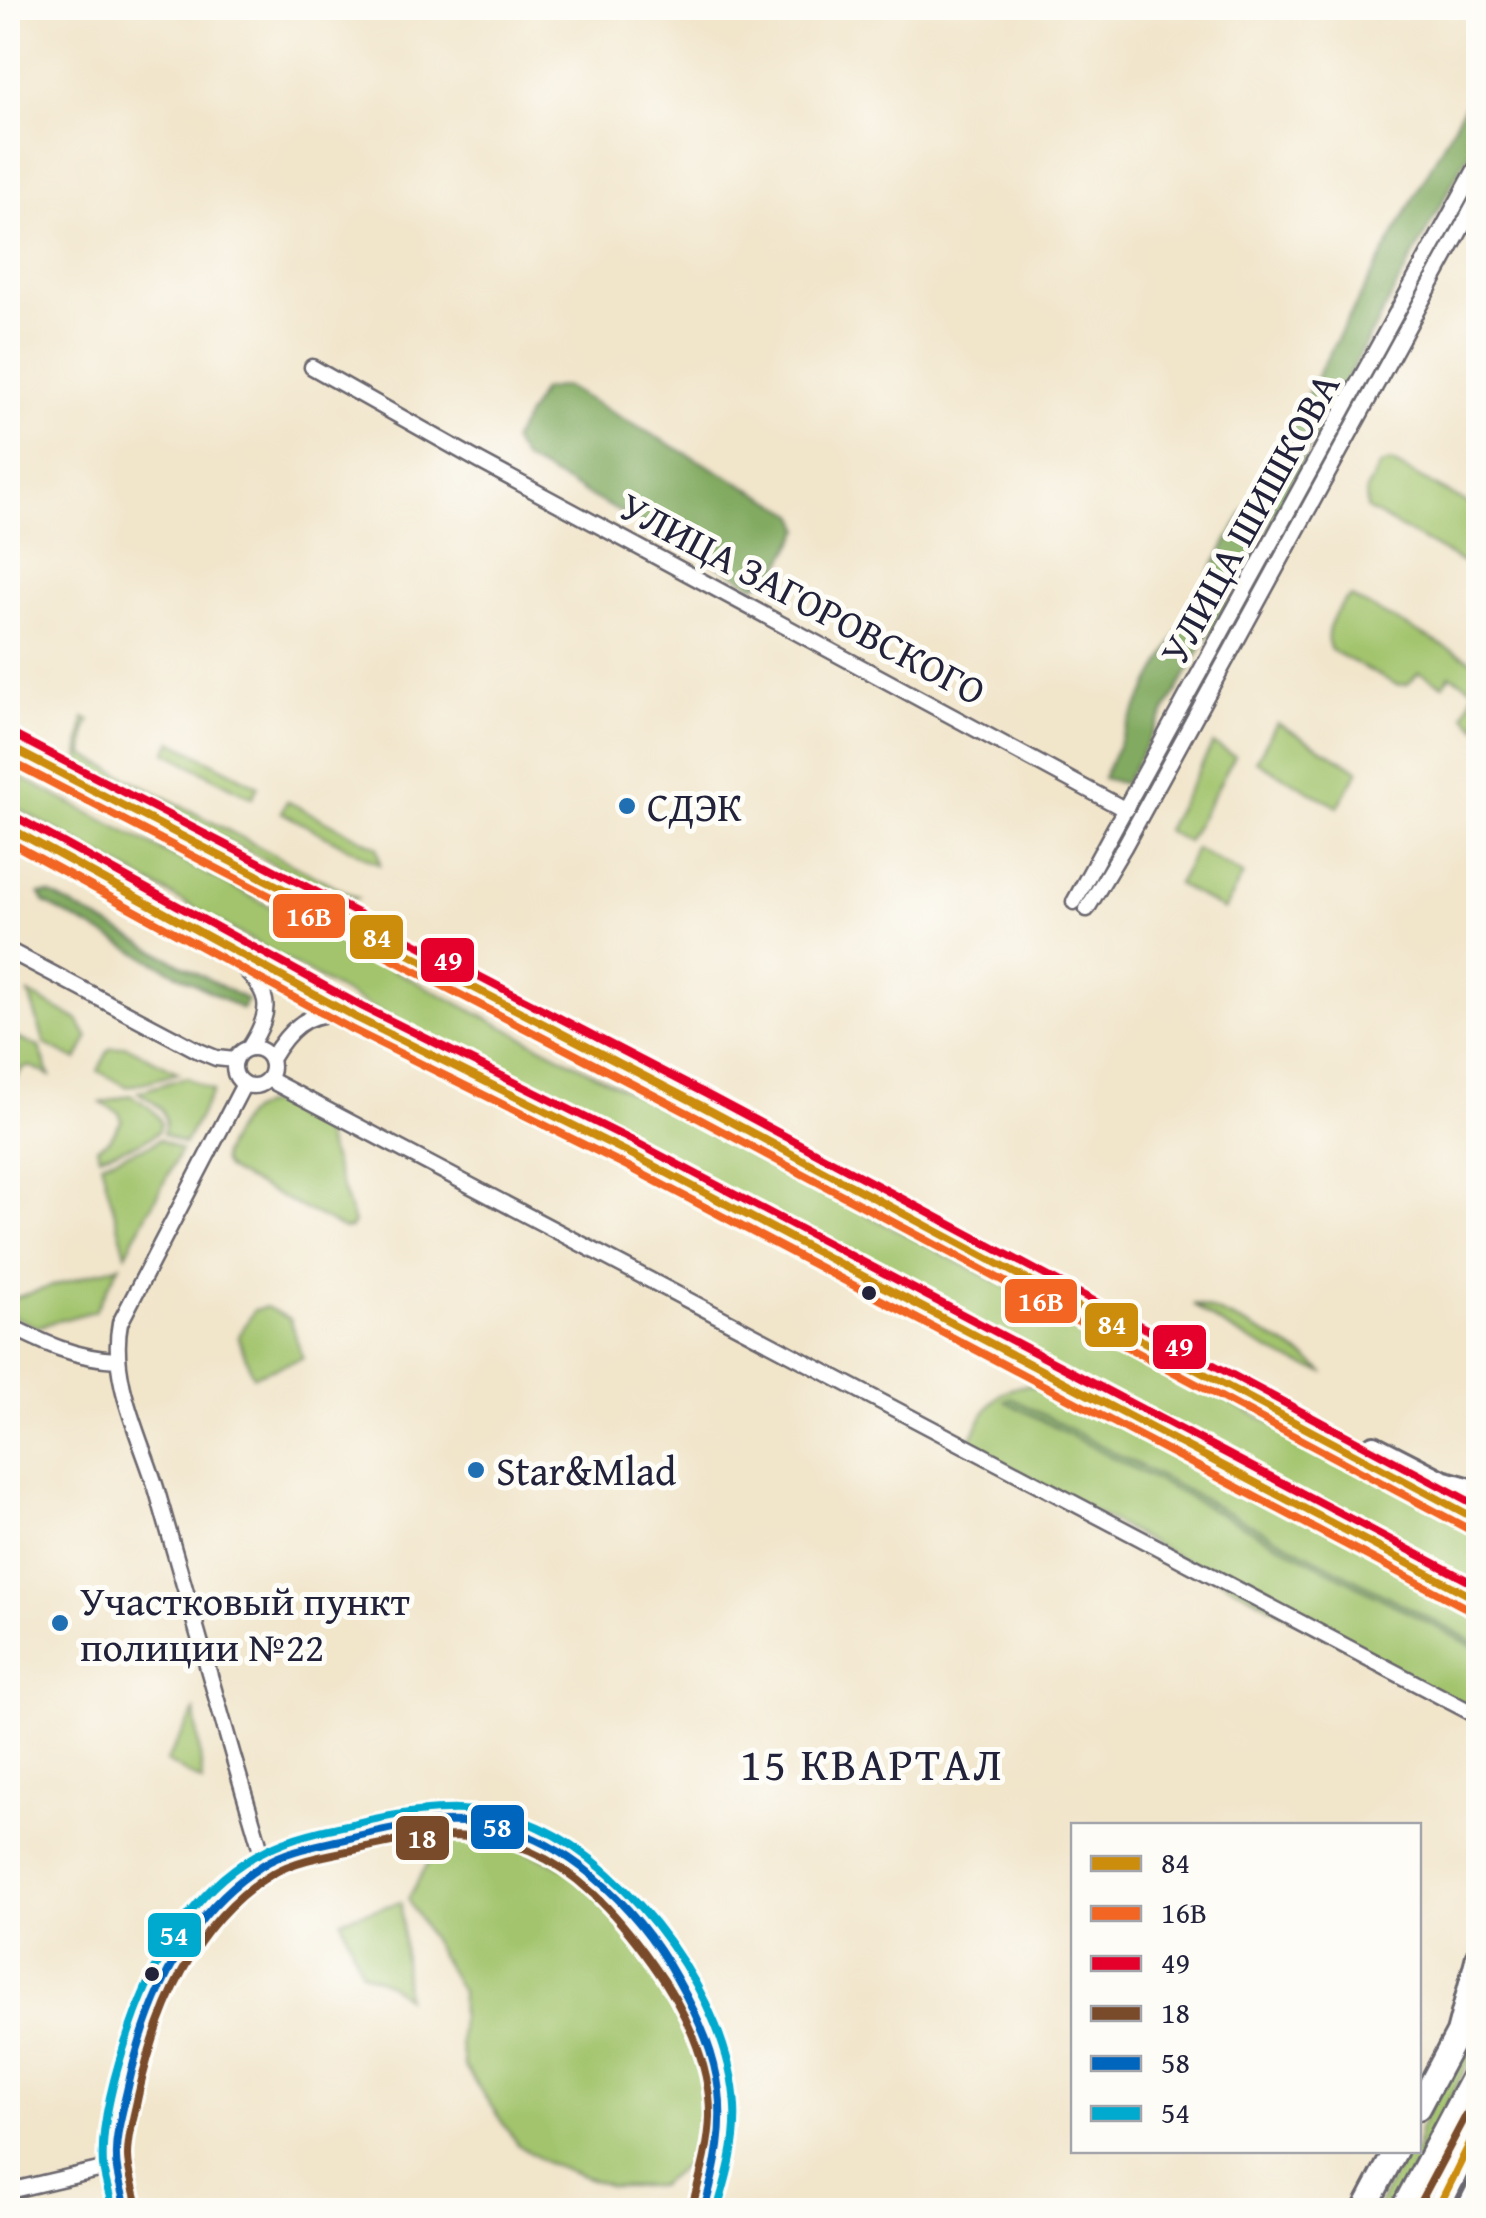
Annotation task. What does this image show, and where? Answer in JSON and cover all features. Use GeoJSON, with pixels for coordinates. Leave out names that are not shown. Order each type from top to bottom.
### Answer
{"type":"FeatureCollection","features":[{"type":"Feature","properties":{"kind":"main road"},"geometry":{"type":"LineString","coordinates":[[8,746],[683,1096],[1478,1520]]}},
{"type":"Feature","properties":{"kind":"main road"},"geometry":{"type":"LineString","coordinates":[[8,827],[216,944],[649,1164],[1478,1600]]}},
{"type":"Feature","properties":{"kind":"main road"},"geometry":{"type":"LineString","coordinates":[[1255,1400],[1333,1426],[1442,1482],[1478,1492]]}},
{"type":"Feature","properties":{"kind":"main road"},"geometry":{"type":"LineString","coordinates":[[1421,2102],[1458,2034],[1478,1956]]}},
{"type":"Feature","properties":{"kind":"main road"},"geometry":{"type":"LineString","coordinates":[[1402,2210],[1478,2067]]}},
{"type":"Feature","properties":{"kind":"main road"},"geometry":{"type":"LineString","coordinates":[[1437,2210],[1478,2127]]}},
{"type":"Feature","properties":{"kind":"main road"},"geometry":{"type":"LineString","coordinates":[[1364,2210],[1394,2153]]}},
{"type":"Feature","properties":{"kind":"main road"},"geometry":{"type":"LineString","coordinates":[[1468,2210],[1478,2190]]}},
{"type":"Feature","properties":{"kind":"street","name":"УЛИЦА ШИШКОВА"},"geometry":{"type":"LineString","coordinates":[[1478,164],[1126,810],[1081,906],[1124,847],[1478,198]]}},
{"type":"Feature","properties":{"kind":"street","name":"УЛИЦА ЗАГОРОВСКОГО"},"geometry":{"type":"LineString","coordinates":[[312,367],[1126,810]]}},
{"type":"Feature","properties":{"kind":"street"},"geometry":{"type":"LineString","coordinates":[[216,944],[258,980],[264,993],[264,1022],[249,1048],[236,1060],[235,1072],[244,1084],[259,1085],[268,1079],[271,1060],[260,1049],[249,1048]]}},
{"type":"Feature","properties":{"kind":"street"},"geometry":{"type":"LineString","coordinates":[[8,950],[198,1051],[236,1060]]}},
{"type":"Feature","properties":{"kind":"street"},"geometry":{"type":"LineString","coordinates":[[271,1060],[286,1036],[305,1019],[325,1013],[357,1018]]}},
{"type":"Feature","properties":{"kind":"street"},"geometry":{"type":"LineString","coordinates":[[268,1079],[1478,1716]]}},
{"type":"Feature","properties":{"kind":"street"},"geometry":{"type":"LineString","coordinates":[[244,1084],[120,1323],[117,1360],[265,1864]]}},
{"type":"Feature","properties":{"kind":"street"},"geometry":{"type":"LineString","coordinates":[[8,1325],[58,1350],[91,1359],[117,1360]]}},
{"type":"Feature","properties":{"kind":"street"},"geometry":{"type":"LineString","coordinates":[[126,2210],[116,2166],[118,2132],[132,2058],[152,2003],[184,1942],[206,1914],[265,1864],[354,1837],[447,1821],[492,1825],[527,1834],[570,1858],[622,1904],[661,1950],[710,2040],[722,2096],[720,2156],[704,2210]]}},
{"type":"Feature","properties":{"kind":"street"},"geometry":{"type":"LineString","coordinates":[[8,2184],[17,2189],[116,2166]]}},
{"type":"Feature","properties":{"kind":"green space"},"geometry":{"type":"Polygon","coordinates":[[[1478,80],[1478,136],[1124,784],[1103,778],[1128,724],[1478,80]]]}},
{"type":"Feature","properties":{"kind":"green space"},"geometry":{"type":"Polygon","coordinates":[[[564,386],[796,514],[801,529],[775,575],[754,585],[524,460],[512,441],[542,390],[564,386]]]}},
{"type":"Feature","properties":{"kind":"green space"},"geometry":{"type":"Polygon","coordinates":[[[1391,462],[1478,509],[1478,571],[1367,509],[1366,490],[1380,465],[1391,462]]]}},
{"type":"Feature","properties":{"kind":"green space"},"geometry":{"type":"Polygon","coordinates":[[[1351,597],[1478,664],[1478,728],[1464,715],[1475,689],[1450,675],[1443,685],[1419,672],[1408,684],[1397,685],[1331,650],[1328,636],[1332,621],[1351,597]]]}},
{"type":"Feature","properties":{"kind":"green space"},"geometry":{"type":"Polygon","coordinates":[[[84,718],[90,721],[84,755],[357,898],[343,900],[86,768],[79,758],[84,718]]]}},
{"type":"Feature","properties":{"kind":"green space"},"geometry":{"type":"Polygon","coordinates":[[[1277,723],[1359,770],[1338,807],[1256,761],[1277,723]]]}},
{"type":"Feature","properties":{"kind":"green space"},"geometry":{"type":"Polygon","coordinates":[[[172,741],[258,786],[252,798],[166,752],[172,741]]]}},
{"type":"Feature","properties":{"kind":"green space"},"geometry":{"type":"Polygon","coordinates":[[[1213,744],[1235,756],[1187,842],[1166,830],[1213,744]]]}},
{"type":"Feature","properties":{"kind":"green space"},"geometry":{"type":"Polygon","coordinates":[[[8,771],[1478,1530],[1478,1594],[357,1000],[8,803],[8,771]]]}},
{"type":"Feature","properties":{"kind":"green space"},"geometry":{"type":"Polygon","coordinates":[[[287,801],[377,847],[380,865],[281,812],[287,801]]]}},
{"type":"Feature","properties":{"kind":"green space"},"geometry":{"type":"Polygon","coordinates":[[[1196,849],[1243,875],[1224,910],[1177,884],[1196,849]]]}},
{"type":"Feature","properties":{"kind":"green space"},"geometry":{"type":"Polygon","coordinates":[[[40,894],[50,894],[247,1000],[242,1009],[45,903],[40,894]]]}},
{"type":"Feature","properties":{"kind":"green space"},"geometry":{"type":"Polygon","coordinates":[[[29,994],[78,1020],[88,1038],[77,1060],[45,1044],[29,994]]]}},
{"type":"Feature","properties":{"kind":"green space"},"geometry":{"type":"Polygon","coordinates":[[[8,1034],[39,1047],[50,1076],[24,1067],[14,1080],[8,1073],[8,1034]]]}},
{"type":"Feature","properties":{"kind":"green space"},"geometry":{"type":"Polygon","coordinates":[[[126,1046],[179,1073],[128,1087],[98,1071],[109,1049],[126,1046]]]}},
{"type":"Feature","properties":{"kind":"green space"},"geometry":{"type":"Polygon","coordinates":[[[186,1077],[213,1091],[184,1144],[163,1134],[164,1114],[138,1092],[186,1077]]]}},
{"type":"Feature","properties":{"kind":"green space"},"geometry":{"type":"Polygon","coordinates":[[[130,1095],[150,1108],[159,1118],[160,1127],[144,1141],[99,1156],[97,1147],[110,1139],[122,1120],[119,1113],[101,1103],[130,1095]]]}},
{"type":"Feature","properties":{"kind":"green space"},"geometry":{"type":"Polygon","coordinates":[[[281,1102],[319,1121],[354,1223],[351,1228],[344,1229],[224,1166],[224,1151],[244,1117],[263,1105],[281,1102]]]}},
{"type":"Feature","properties":{"kind":"green space"},"geometry":{"type":"Polygon","coordinates":[[[159,1139],[181,1150],[126,1254],[101,1163],[159,1139]]]}},
{"type":"Feature","properties":{"kind":"green space"},"geometry":{"type":"Polygon","coordinates":[[[120,1265],[95,1311],[36,1327],[8,1313],[8,1300],[120,1265]]]}},
{"type":"Feature","properties":{"kind":"green space"},"geometry":{"type":"Polygon","coordinates":[[[1193,1304],[1261,1332],[1323,1372],[1255,1343],[1193,1304]]]}},
{"type":"Feature","properties":{"kind":"green space"},"geometry":{"type":"Polygon","coordinates":[[[266,1307],[290,1319],[303,1358],[253,1376],[238,1337],[254,1310],[266,1307]]]}},
{"type":"Feature","properties":{"kind":"green space"},"geometry":{"type":"Polygon","coordinates":[[[1029,1385],[1113,1418],[1478,1600],[1478,1716],[967,1445],[997,1397],[1029,1385]]]}},
{"type":"Feature","properties":{"kind":"green space"},"geometry":{"type":"Polygon","coordinates":[[[1011,1398],[1478,1644],[1478,1649],[1005,1401],[1011,1398]]]}},
{"type":"Feature","properties":{"kind":"green space"},"geometry":{"type":"Polygon","coordinates":[[[195,1711],[203,1782],[166,1762],[195,1711]]]}},
{"type":"Feature","properties":{"kind":"green space"},"geometry":{"type":"Polygon","coordinates":[[[445,1833],[516,1846],[565,1868],[594,1891],[642,1944],[675,1995],[701,2052],[707,2083],[698,2155],[658,2186],[609,2186],[543,2161],[517,2144],[464,2066],[460,2046],[461,1992],[408,1899],[445,1833]]]}},
{"type":"Feature","properties":{"kind":"green space"},"geometry":{"type":"Polygon","coordinates":[[[401,1902],[406,1998],[389,1984],[361,1971],[341,1919],[401,1902]]]}},
{"type":"Feature","properties":{"kind":"green space"},"geometry":{"type":"Polygon","coordinates":[[[1478,1989],[1478,2044],[1393,2210],[1376,2210],[1406,2153],[1421,2153],[1421,2125],[1467,2037],[1478,1989]]]}},
{"type":"Feature","properties":{"kind":"transit line","name":"49"},"geometry":{"type":"LineString","coordinates":[[14,735],[706,1094],[1478,1506]]}},
{"type":"Feature","properties":{"kind":"transit line","name":"84"},"geometry":{"type":"LineString","coordinates":[[8,746],[700,1105],[1478,1520]]}},
{"type":"Feature","properties":{"kind":"transit line","name":"16В"},"geometry":{"type":"LineString","coordinates":[[8,760],[694,1116],[1472,1531]]}},
{"type":"Feature","properties":{"kind":"transit line","name":"49"},"geometry":{"type":"LineString","coordinates":[[14,816],[363,1007],[639,1144],[1478,1586]]}},
{"type":"Feature","properties":{"kind":"transit line","name":"84"},"geometry":{"type":"LineString","coordinates":[[8,827],[357,1018],[633,1155],[1478,1600]]}},
{"type":"Feature","properties":{"kind":"transit line","name":"16В"},"geometry":{"type":"LineString","coordinates":[[8,841],[351,1029],[627,1166],[1472,1611]]}},
{"type":"Feature","properties":{"kind":"transit line","name":"54"},"geometry":{"type":"LineString","coordinates":[[113,2210],[103,2148],[118,2067],[146,1988],[186,1918],[222,1879],[266,1850],[333,1828],[437,1810],[478,1811],[518,1819],[574,1847],[641,1906],[670,1943],[696,1983],[729,2067],[734,2133],[717,2210]]}},
{"type":"Feature","properties":{"kind":"transit line","name":"58"},"geometry":{"type":"LineString","coordinates":[[126,2210],[116,2150],[135,2058],[172,1964],[211,1909],[235,1885],[283,1855],[396,1828],[460,1822],[508,1829],[567,1857],[619,1900],[677,1979],[706,2038],[719,2092],[718,2146],[704,2210]]}},
{"type":"Feature","properties":{"kind":"transit line","name":"18"},"geometry":{"type":"LineString","coordinates":[[138,2208],[128,2148],[146,2064],[182,1971],[220,1917],[244,1894],[294,1864],[415,1838],[457,1836],[530,1851],[562,1869],[593,1893],[663,1980],[693,2036],[709,2097],[708,2140],[692,2207]]}},
{"type":"Feature","properties":{"kind":"transit line","name":"18"},"geometry":{"type":"LineString","coordinates":[[1416,2210],[1478,2093]]}},
{"type":"Feature","properties":{"kind":"transit line","name":"84"},"geometry":{"type":"LineString","coordinates":[[1437,2210],[1478,2127]]}},
{"type":"Feature","properties":{"kind":"place","name":"СДЭК"},"geometry":{"type":"Point","coordinates":[627,806]}},
{"type":"Feature","properties":{"kind":"place","name":"Star&Mlad"},"geometry":{"type":"Point","coordinates":[476,1470]}},
{"type":"Feature","properties":{"kind":"place","name":"Участковый пункт полиции №22"},"geometry":{"type":"Point","coordinates":[60,1623]}},
{"type":"Feature","properties":{"kind":"district","name":"15 КВАРТАЛ"},"geometry":{"type":"Point","coordinates":[872,1763]}}]}
